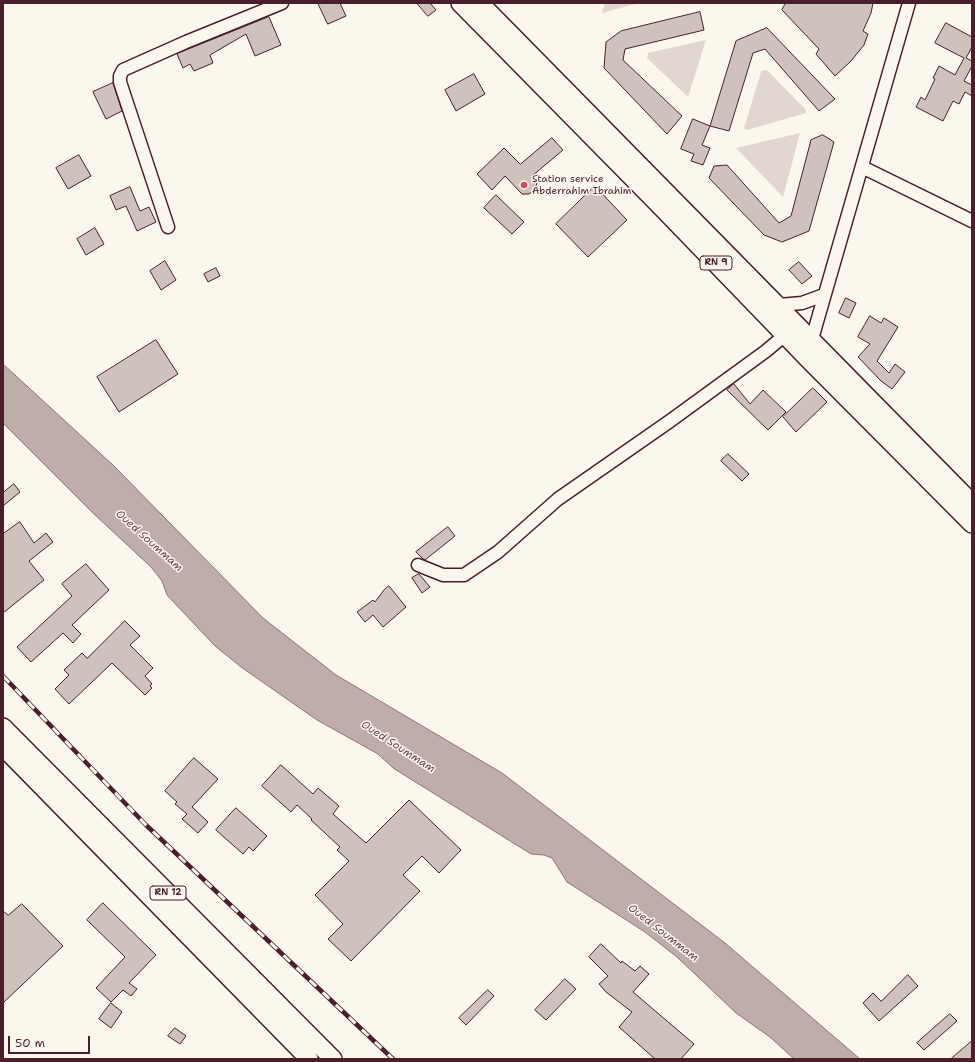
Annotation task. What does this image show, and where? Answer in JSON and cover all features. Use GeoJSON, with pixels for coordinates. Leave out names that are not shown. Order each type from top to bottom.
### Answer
{"type":"FeatureCollection","features":[{"type":"Feature","properties":{"kind":"highway","name":"RN 9"},"geometry":{"type":"LineString","coordinates":[[460,3],[972,524]]}},
{"type":"Feature","properties":{"kind":"highway","name":"RN 9"},"geometry":{"type":"LineString","coordinates":[[480,3],[779,305],[972,503]]}},
{"type":"Feature","properties":{"kind":"highway","name":"RN 12"},"geometry":{"type":"LineString","coordinates":[[3,727],[333,1059]]}},
{"type":"Feature","properties":{"kind":"highway","name":"RN 12"},"geometry":{"type":"LineString","coordinates":[[3,747],[309,1059]]}},
{"type":"Feature","properties":{"kind":"street"},"geometry":{"type":"LineString","coordinates":[[168,227],[120,82],[120,76],[123,70],[186,42],[282,3]]}},
{"type":"Feature","properties":{"kind":"street"},"geometry":{"type":"LineString","coordinates":[[812,339],[909,3]]}},
{"type":"Feature","properties":{"kind":"street"},"geometry":{"type":"LineString","coordinates":[[862,167],[972,221]]}},
{"type":"Feature","properties":{"kind":"street"},"geometry":{"type":"LineString","coordinates":[[779,305],[802,304],[824,295]]}},
{"type":"Feature","properties":{"kind":"street"},"geometry":{"type":"LineString","coordinates":[[418,565],[443,575],[464,575],[498,552],[558,499],[670,421],[766,351],[785,335]]}},
{"type":"Feature","properties":{"kind":"shaded area"},"geometry":{"type":"Polygon","coordinates":[[[605,3],[639,3],[602,13],[605,3]]]}},
{"type":"Feature","properties":{"kind":"shaded area"},"geometry":{"type":"Polygon","coordinates":[[[706,40],[688,97],[647,58],[648,53],[706,40]]]}},
{"type":"Feature","properties":{"kind":"shaded area"},"geometry":{"type":"Polygon","coordinates":[[[763,70],[768,71],[806,110],[806,113],[747,130],[744,128],[761,72],[763,70]]]}},
{"type":"Feature","properties":{"kind":"shaded area"},"geometry":{"type":"Polygon","coordinates":[[[800,133],[783,197],[736,148],[800,133]]]}},
{"type":"Feature","properties":{"kind":"water","name":"Oued Soummam"},"geometry":{"type":"Polygon","coordinates":[[[3,364],[114,466],[263,618],[336,675],[502,773],[725,943],[860,1059],[794,1059],[770,1037],[736,1013],[677,957],[645,932],[567,882],[552,858],[544,855],[531,854],[393,768],[378,754],[317,720],[241,667],[215,646],[167,595],[162,581],[151,567],[94,514],[3,423],[3,364]]]}},
{"type":"Feature","properties":{"kind":"building"},"geometry":{"type":"Polygon","coordinates":[[[318,3],[340,3],[346,16],[328,24],[318,3]]]}},
{"type":"Feature","properties":{"kind":"building"},"geometry":{"type":"Polygon","coordinates":[[[417,3],[430,3],[436,10],[428,16],[417,3]]]}},
{"type":"Feature","properties":{"kind":"building"},"geometry":{"type":"Polygon","coordinates":[[[786,3],[873,3],[871,13],[863,31],[868,34],[864,45],[851,61],[835,76],[816,54],[819,49],[782,10],[786,3]]]}},
{"type":"Feature","properties":{"kind":"building"},"geometry":{"type":"Polygon","coordinates":[[[700,12],[704,30],[625,49],[623,60],[682,116],[667,134],[604,68],[606,42],[621,31],[700,12]]]}},
{"type":"Feature","properties":{"kind":"building"},"geometry":{"type":"Polygon","coordinates":[[[269,17],[281,45],[255,56],[246,34],[210,55],[213,63],[194,71],[190,64],[183,68],[177,54],[269,17]]]}},
{"type":"Feature","properties":{"kind":"building"},"geometry":{"type":"Polygon","coordinates":[[[946,23],[972,37],[972,47],[966,58],[972,61],[972,66],[964,81],[972,85],[972,96],[965,92],[959,104],[953,101],[943,121],[916,107],[921,97],[925,100],[935,79],[933,78],[939,66],[955,75],[964,58],[935,43],[946,23]]]}},
{"type":"Feature","properties":{"kind":"building"},"geometry":{"type":"Polygon","coordinates":[[[767,28],[835,99],[819,111],[765,49],[753,53],[729,131],[710,126],[736,41],[767,28]]]}},
{"type":"Feature","properties":{"kind":"building"},"geometry":{"type":"Polygon","coordinates":[[[474,74],[485,94],[456,111],[445,90],[474,74]]]}},
{"type":"Feature","properties":{"kind":"building"},"geometry":{"type":"Polygon","coordinates":[[[113,83],[122,111],[106,119],[93,92],[113,83]]]}},
{"type":"Feature","properties":{"kind":"building"},"geometry":{"type":"Polygon","coordinates":[[[693,119],[710,126],[702,145],[710,148],[703,165],[691,161],[694,154],[681,149],[693,119]]]}},
{"type":"Feature","properties":{"kind":"building"},"geometry":{"type":"Polygon","coordinates":[[[823,135],[834,142],[809,231],[782,242],[764,235],[709,178],[714,166],[727,165],[779,223],[791,216],[811,140],[823,135]]]}},
{"type":"Feature","properties":{"kind":"building"},"geometry":{"type":"Polygon","coordinates":[[[552,138],[563,150],[532,176],[537,182],[536,189],[529,194],[522,194],[505,176],[492,190],[477,174],[504,148],[520,164],[552,138]]]}},
{"type":"Feature","properties":{"kind":"building"},"geometry":{"type":"Polygon","coordinates":[[[79,155],[91,176],[68,189],[56,168],[79,155]]]}},
{"type":"Feature","properties":{"kind":"building"},"geometry":{"type":"Polygon","coordinates":[[[595,186],[627,220],[588,257],[556,224],[595,186]]]}},
{"type":"Feature","properties":{"kind":"building"},"geometry":{"type":"Polygon","coordinates":[[[130,187],[140,211],[149,207],[156,222],[137,231],[126,206],[116,210],[110,196],[130,187]]]}},
{"type":"Feature","properties":{"kind":"building"},"geometry":{"type":"Polygon","coordinates":[[[496,195],[524,222],[512,234],[484,208],[496,195]]]}},
{"type":"Feature","properties":{"kind":"building"},"geometry":{"type":"Polygon","coordinates":[[[95,228],[104,244],[86,255],[77,239],[95,228]]]}},
{"type":"Feature","properties":{"kind":"building"},"geometry":{"type":"Polygon","coordinates":[[[165,261],[176,280],[161,290],[150,271],[165,261]]]}},
{"type":"Feature","properties":{"kind":"building"},"geometry":{"type":"Polygon","coordinates":[[[799,262],[812,276],[802,284],[789,270],[799,262]]]}},
{"type":"Feature","properties":{"kind":"building"},"geometry":{"type":"Polygon","coordinates":[[[216,268],[220,276],[208,282],[204,274],[216,268]]]}},
{"type":"Feature","properties":{"kind":"building"},"geometry":{"type":"Polygon","coordinates":[[[846,298],[856,303],[849,318],[839,313],[846,298]]]}},
{"type":"Feature","properties":{"kind":"building"},"geometry":{"type":"Polygon","coordinates":[[[870,316],[881,323],[884,318],[898,327],[877,361],[889,373],[895,364],[905,372],[892,389],[881,381],[858,357],[870,344],[858,337],[870,316]]]}},
{"type":"Feature","properties":{"kind":"building"},"geometry":{"type":"Polygon","coordinates":[[[156,340],[178,374],[119,412],[97,377],[156,340]]]}},
{"type":"Feature","properties":{"kind":"building"},"geometry":{"type":"Polygon","coordinates":[[[734,384],[750,404],[763,390],[786,412],[768,430],[727,390],[734,384]]]}},
{"type":"Feature","properties":{"kind":"building"},"geometry":{"type":"Polygon","coordinates":[[[813,388],[827,402],[796,432],[783,417],[813,388]]]}},
{"type":"Feature","properties":{"kind":"building"},"geometry":{"type":"Polygon","coordinates":[[[728,454],[749,474],[742,481],[721,461],[728,454]]]}},
{"type":"Feature","properties":{"kind":"building"},"geometry":{"type":"Polygon","coordinates":[[[14,484],[20,492],[3,506],[3,493],[14,484]]]}},
{"type":"Feature","properties":{"kind":"building"},"geometry":{"type":"Polygon","coordinates":[[[20,522],[34,543],[46,533],[53,542],[29,561],[44,580],[3,613],[3,534],[20,522]]]}},
{"type":"Feature","properties":{"kind":"building"},"geometry":{"type":"Polygon","coordinates":[[[448,527],[455,536],[425,560],[416,552],[448,527]]]}},
{"type":"Feature","properties":{"kind":"building"},"geometry":{"type":"Polygon","coordinates":[[[86,564],[109,590],[72,625],[81,634],[73,643],[63,633],[31,662],[17,647],[72,596],[62,584],[86,564]]]}},
{"type":"Feature","properties":{"kind":"building"},"geometry":{"type":"Polygon","coordinates":[[[419,574],[430,587],[422,593],[412,578],[419,574]]]}},
{"type":"Feature","properties":{"kind":"building"},"geometry":{"type":"Polygon","coordinates":[[[389,586],[406,607],[383,627],[373,615],[365,622],[357,612],[373,600],[375,602],[389,586]]]}},
{"type":"Feature","properties":{"kind":"building"},"geometry":{"type":"Polygon","coordinates":[[[125,621],[140,636],[130,645],[153,668],[145,676],[152,684],[150,686],[152,688],[145,695],[112,663],[69,704],[55,689],[69,675],[64,670],[82,653],[87,658],[125,621]]]}},
{"type":"Feature","properties":{"kind":"building"},"geometry":{"type":"Polygon","coordinates":[[[194,758],[218,779],[192,807],[208,822],[198,833],[182,819],[187,814],[175,804],[177,802],[165,791],[194,758]]]}},
{"type":"Feature","properties":{"kind":"building"},"geometry":{"type":"Polygon","coordinates":[[[281,765],[313,794],[318,788],[339,806],[333,814],[366,843],[409,800],[461,850],[439,873],[422,856],[403,875],[420,891],[351,961],[328,939],[343,924],[315,895],[349,861],[337,850],[340,847],[297,805],[291,812],[262,786],[281,765]]]}},
{"type":"Feature","properties":{"kind":"building"},"geometry":{"type":"Polygon","coordinates":[[[236,808],[267,836],[253,851],[249,847],[243,854],[216,830],[236,808]]]}},
{"type":"Feature","properties":{"kind":"building"},"geometry":{"type":"Polygon","coordinates":[[[103,903],[156,955],[129,983],[137,989],[131,996],[123,990],[111,1002],[96,988],[125,957],[87,920],[103,903]]]}},
{"type":"Feature","properties":{"kind":"building"},"geometry":{"type":"Polygon","coordinates":[[[22,904],[63,946],[3,1003],[3,911],[8,915],[22,904]]]}},
{"type":"Feature","properties":{"kind":"building"},"geometry":{"type":"Polygon","coordinates":[[[601,944],[621,963],[622,961],[635,971],[640,966],[649,974],[633,992],[694,1044],[681,1059],[655,1059],[619,1027],[632,1012],[606,992],[599,984],[608,976],[589,957],[601,944]]]}},
{"type":"Feature","properties":{"kind":"building"},"geometry":{"type":"Polygon","coordinates":[[[908,975],[918,986],[879,1021],[863,1003],[873,993],[881,1001],[908,975]]]}},
{"type":"Feature","properties":{"kind":"building"},"geometry":{"type":"Polygon","coordinates":[[[565,979],[576,989],[546,1020],[535,1010],[565,979]]]}},
{"type":"Feature","properties":{"kind":"building"},"geometry":{"type":"Polygon","coordinates":[[[488,990],[494,996],[466,1025],[459,1018],[488,990]]]}},
{"type":"Feature","properties":{"kind":"building"},"geometry":{"type":"Polygon","coordinates":[[[111,1003],[122,1012],[111,1028],[99,1019],[111,1003]]]}},
{"type":"Feature","properties":{"kind":"building"},"geometry":{"type":"Polygon","coordinates":[[[950,1014],[957,1021],[924,1050],[917,1043],[950,1014]]]}},
{"type":"Feature","properties":{"kind":"building"},"geometry":{"type":"Polygon","coordinates":[[[175,1028],[186,1036],[180,1044],[168,1036],[175,1028]]]}},
{"type":"Feature","properties":{"kind":"building"},"geometry":{"type":"Polygon","coordinates":[[[972,1041],[972,1059],[951,1059],[972,1041]]]}},
{"type":"Feature","properties":{"kind":"railway"},"geometry":{"type":"LineString","coordinates":[[3,676],[146,825],[393,1059]]}},
{"type":"Feature","properties":{"kind":"place","name":"Station service Abderrahim Ibrahim"},"geometry":{"type":"Point","coordinates":[524,185]}}]}
